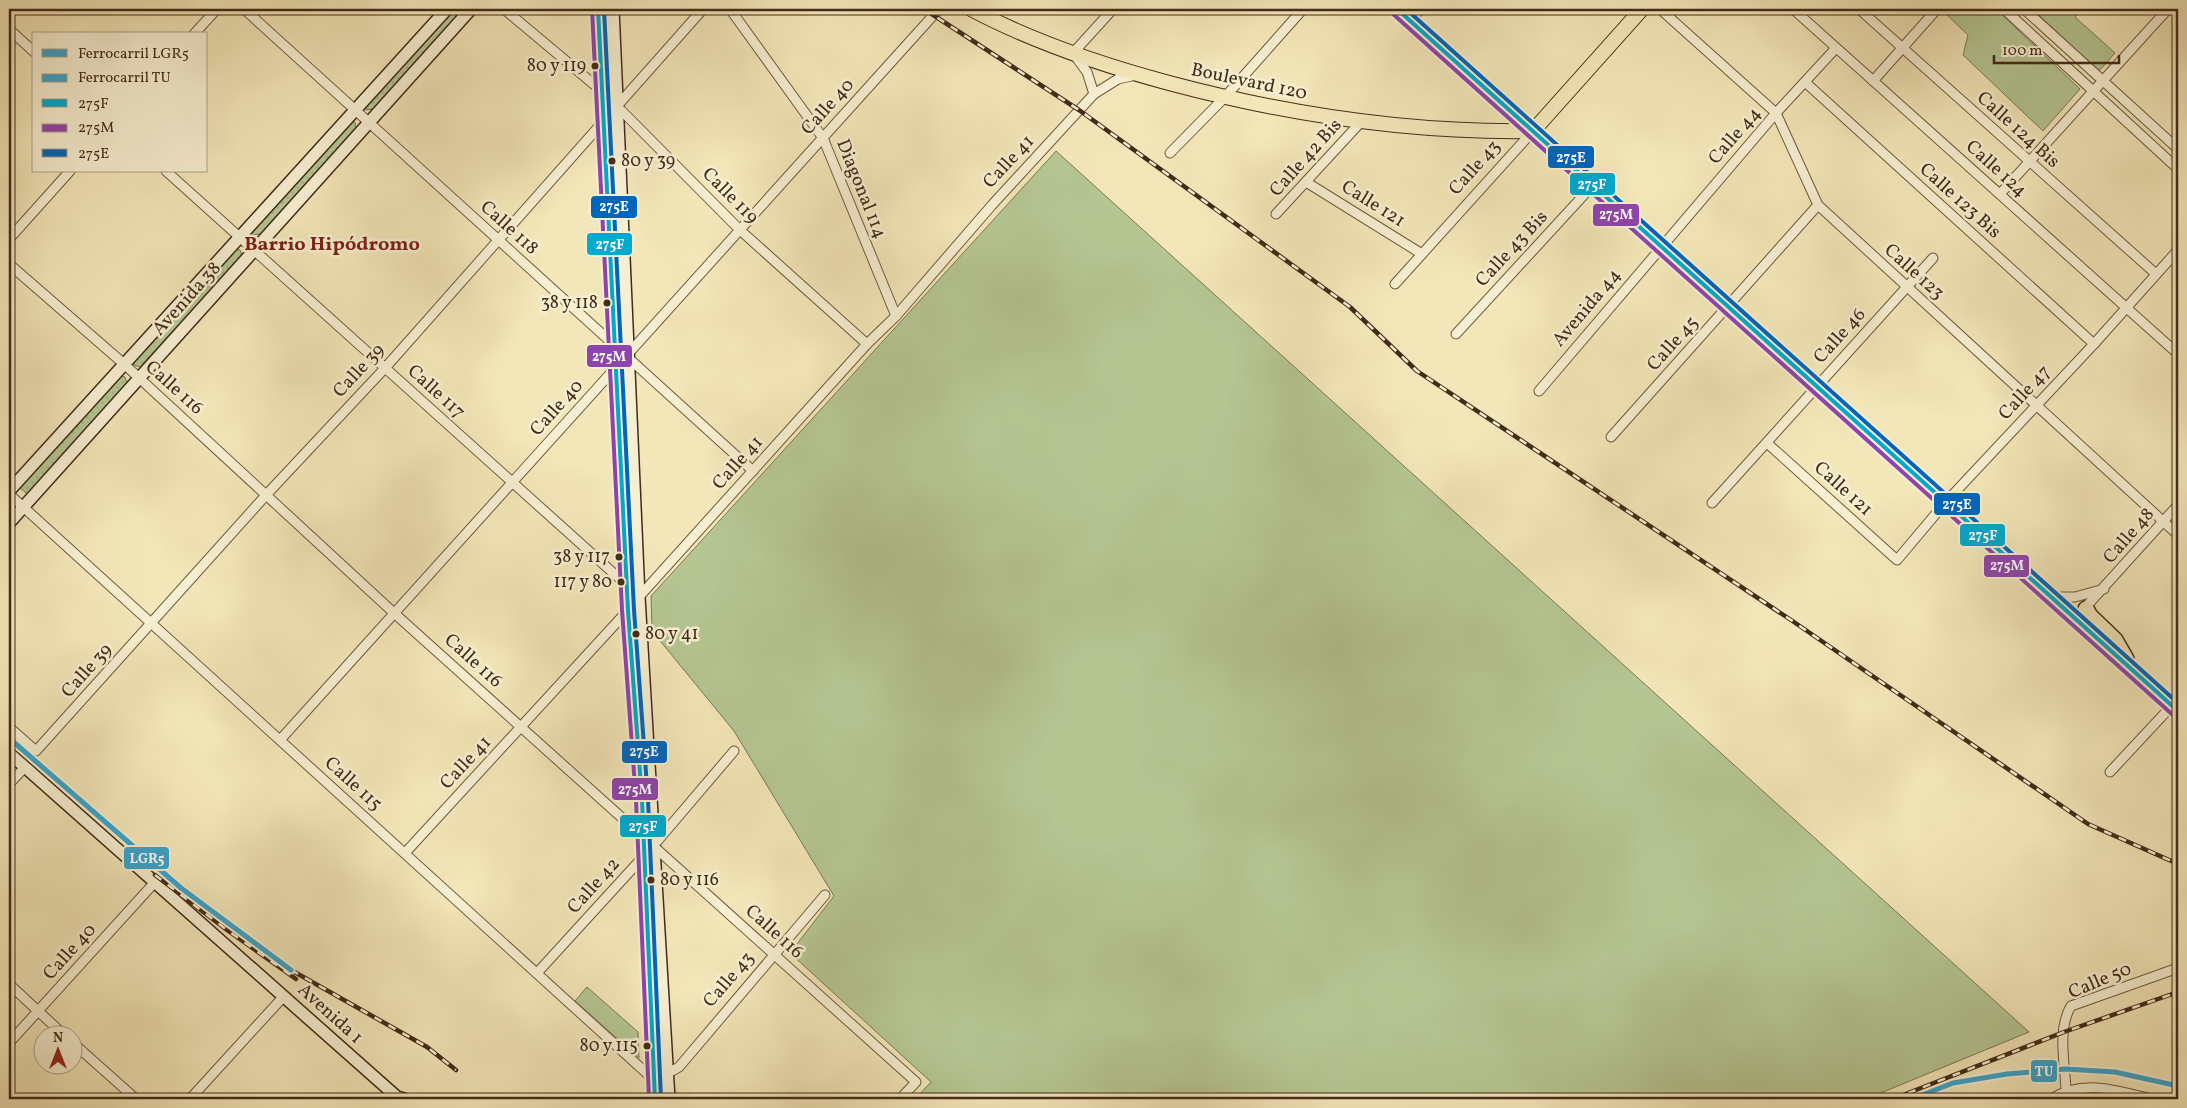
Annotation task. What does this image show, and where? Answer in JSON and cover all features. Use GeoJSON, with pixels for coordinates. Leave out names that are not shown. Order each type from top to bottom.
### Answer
{"type":"FeatureCollection","features":[{"type":"Feature","properties":{"kind":"highway"},"geometry":{"type":"LineString","coordinates":[[1397,9],[2050,597],[2133,671],[2176,705]]}},
{"type":"Feature","properties":{"kind":"highway"},"geometry":{"type":"LineString","coordinates":[[2086,609],[2090,616],[2115,640],[2133,671]]}},
{"type":"Feature","properties":{"kind":"main road","name":"Avenida 38"},"geometry":{"type":"LineString","coordinates":[[9,492],[447,9]]}},
{"type":"Feature","properties":{"kind":"main road","name":"Avenida 38"},"geometry":{"type":"LineString","coordinates":[[9,523],[471,9]]}},
{"type":"Feature","properties":{"kind":"main road"},"geometry":{"type":"LineString","coordinates":[[598,9],[628,610],[645,855],[655,1099]]}},
{"type":"Feature","properties":{"kind":"main road"},"geometry":{"type":"LineString","coordinates":[[613,9],[639,597],[671,1098]]}},
{"type":"Feature","properties":{"kind":"main road","name":"Boulevard 120"},"geometry":{"type":"LineString","coordinates":[[971,9],[1006,26],[1073,53],[1139,75],[1260,106],[1360,123],[1468,130],[1533,131]]}},
{"type":"Feature","properties":{"kind":"main road","name":"Calle 43"},"geometry":{"type":"LineString","coordinates":[[1533,131],[1642,9]]}},
{"type":"Feature","properties":{"kind":"main road","name":"Avenida 1"},"geometry":{"type":"LineString","coordinates":[[9,753],[400,1098]]}},
{"type":"Feature","properties":{"kind":"street"},"geometry":{"type":"LineString","coordinates":[[196,32],[217,9]]}},
{"type":"Feature","properties":{"kind":"street","name":"Calle 118"},"geometry":{"type":"LineString","coordinates":[[244,9],[753,471]]}},
{"type":"Feature","properties":{"kind":"street","name":"Calle 119"},"geometry":{"type":"LineString","coordinates":[[504,9],[603,92],[740,230],[868,344]]}},
{"type":"Feature","properties":{"kind":"street","name":"Calle 39"},"geometry":{"type":"LineString","coordinates":[[9,727],[36,752],[267,494],[385,368],[703,9]]}},
{"type":"Feature","properties":{"kind":"street","name":"Diagonal 114"},"geometry":{"type":"LineString","coordinates":[[730,9],[822,138],[896,316]]}},
{"type":"Feature","properties":{"kind":"street","name":"Calle 40"},"geometry":{"type":"LineString","coordinates":[[280,740],[628,356],[938,9]]}},
{"type":"Feature","properties":{"kind":"street"},"geometry":{"type":"LineString","coordinates":[[1094,94],[1087,72],[1073,53],[1113,9]]}},
{"type":"Feature","properties":{"kind":"street"},"geometry":{"type":"LineString","coordinates":[[1170,153],[1225,97],[1303,9]]}},
{"type":"Feature","properties":{"kind":"street"},"geometry":{"type":"LineString","coordinates":[[1410,20],[1421,9]]}},
{"type":"Feature","properties":{"kind":"street","name":"Calle 123"},"geometry":{"type":"LineString","coordinates":[[1660,9],[1776,113],[1818,205],[2178,535]]}},
{"type":"Feature","properties":{"kind":"street","name":"Calle 124"},"geometry":{"type":"LineString","coordinates":[[1793,9],[2178,354]]}},
{"type":"Feature","properties":{"kind":"street","name":"Calle 124 Bis"},"geometry":{"type":"LineString","coordinates":[[1859,9],[2156,274]]}},
{"type":"Feature","properties":{"kind":"street"},"geometry":{"type":"LineString","coordinates":[[1873,81],[1937,9]]}},
{"type":"Feature","properties":{"kind":"street"},"geometry":{"type":"LineString","coordinates":[[2004,9],[2178,169]]}},
{"type":"Feature","properties":{"kind":"street"},"geometry":{"type":"LineString","coordinates":[[2024,9],[2178,149]]}},
{"type":"Feature","properties":{"kind":"street"},"geometry":{"type":"LineString","coordinates":[[2000,194],[2168,9]]}},
{"type":"Feature","properties":{"kind":"street"},"geometry":{"type":"LineString","coordinates":[[9,29],[32,50]]}},
{"type":"Feature","properties":{"kind":"street","name":"Calle 44"},"geometry":{"type":"LineString","coordinates":[[1661,247],[1776,113],[1836,48]]}},
{"type":"Feature","properties":{"kind":"street","name":"Calle 41"},"geometry":{"type":"LineString","coordinates":[[405,853],[522,727],[868,344],[896,316],[992,205],[1094,94],[1118,79],[1139,75]]}},
{"type":"Feature","properties":{"kind":"street","name":"Calle 123 Bis"},"geometry":{"type":"LineString","coordinates":[[1805,82],[2094,344]]}},
{"type":"Feature","properties":{"kind":"street","name":"Calle 42 Bis"},"geometry":{"type":"LineString","coordinates":[[1276,214],[1360,123]]}},
{"type":"Feature","properties":{"kind":"street","name":"Calle 43"},"geometry":{"type":"LineString","coordinates":[[1396,284],[1533,131]]}},
{"type":"Feature","properties":{"kind":"street"},"geometry":{"type":"LineString","coordinates":[[9,239],[69,172]]}},
{"type":"Feature","properties":{"kind":"street","name":"Calle 117"},"geometry":{"type":"LineString","coordinates":[[167,172],[639,597]]}},
{"type":"Feature","properties":{"kind":"street","name":"Calle 121"},"geometry":{"type":"LineString","coordinates":[[1306,182],[1422,254]]}},
{"type":"Feature","properties":{"kind":"street","name":"Calle 43 Bis"},"geometry":{"type":"LineString","coordinates":[[1456,334],[1593,185]]}},
{"type":"Feature","properties":{"kind":"street","name":"Calle 45"},"geometry":{"type":"LineString","coordinates":[[1611,437],[1818,205]]}},
{"type":"Feature","properties":{"kind":"street","name":"Avenida 44"},"geometry":{"type":"LineString","coordinates":[[1539,391],[1661,247]]}},
{"type":"Feature","properties":{"kind":"street","name":"Calle 47"},"geometry":{"type":"LineString","coordinates":[[1897,560],[1945,503],[2036,403],[2094,344],[2178,250]]}},
{"type":"Feature","properties":{"kind":"street","name":"Calle 46"},"geometry":{"type":"LineString","coordinates":[[1712,503],[1933,258]]}},
{"type":"Feature","properties":{"kind":"street","name":"Calle 116"},"geometry":{"type":"LineString","coordinates":[[9,264],[124,364],[394,613],[916,1082],[900,1099]]}},
{"type":"Feature","properties":{"kind":"street","name":"Calle 121"},"geometry":{"type":"LineString","coordinates":[[1767,443],[1897,560]]}},
{"type":"Feature","properties":{"kind":"street","name":"Calle 115"},"geometry":{"type":"LineString","coordinates":[[9,492],[537,973],[671,1098]]}},
{"type":"Feature","properties":{"kind":"street","name":"Calle 48"},"geometry":{"type":"LineString","coordinates":[[2086,609],[2178,505]]}},
{"type":"Feature","properties":{"kind":"street","name":"Calle 48"},"geometry":{"type":"LineString","coordinates":[[2050,597],[2074,597],[2104,589]]}},
{"type":"Feature","properties":{"kind":"street"},"geometry":{"type":"LineString","coordinates":[[2068,613],[2086,609]]}},
{"type":"Feature","properties":{"kind":"street"},"geometry":{"type":"LineString","coordinates":[[2110,772],[2176,705]]}},
{"type":"Feature","properties":{"kind":"street","name":"Calle 42"},"geometry":{"type":"LineString","coordinates":[[537,973],[654,845],[734,751]]}},
{"type":"Feature","properties":{"kind":"street"},"geometry":{"type":"LineString","coordinates":[[9,784],[24,767]]}},
{"type":"Feature","properties":{"kind":"street","name":"Calle 40"},"geometry":{"type":"LineString","coordinates":[[9,1043],[156,882]]}},
{"type":"Feature","properties":{"kind":"street","name":"Calle 43"},"geometry":{"type":"LineString","coordinates":[[654,1081],[679,1066],[825,895]]}},
{"type":"Feature","properties":{"kind":"street","name":"Calle 50"},"geometry":{"type":"LineString","coordinates":[[2066,1090],[2065,1016],[2071,1006],[2178,968]]}},
{"type":"Feature","properties":{"kind":"street"},"geometry":{"type":"LineString","coordinates":[[9,984],[54,1026]]}},
{"type":"Feature","properties":{"kind":"street"},"geometry":{"type":"LineString","coordinates":[[190,1099],[284,996]]}},
{"type":"Feature","properties":{"kind":"street"},"geometry":{"type":"LineString","coordinates":[[82,1051],[136,1099]]}},
{"type":"Feature","properties":{"kind":"street"},"geometry":{"type":"LineString","coordinates":[[2051,1099],[2066,1090],[2089,1087],[2117,1090],[2150,1099]]}},
{"type":"Feature","properties":{"kind":"green space"},"geometry":{"type":"Polygon","coordinates":[[[452,9],[465,9],[373,109],[366,110],[365,103],[452,9]]]}},
{"type":"Feature","properties":{"kind":"green space"},"geometry":{"type":"Polygon","coordinates":[[[1949,9],[1996,9],[2080,89],[2043,131],[1963,55],[1968,35],[1945,13],[1949,9]]]}},
{"type":"Feature","properties":{"kind":"green space"},"geometry":{"type":"Polygon","coordinates":[[[2032,9],[2082,9],[2075,17],[2115,53],[2099,71],[2032,9]]]}},
{"type":"Feature","properties":{"kind":"green space"},"geometry":{"type":"Polygon","coordinates":[[[348,122],[355,122],[356,128],[260,234],[253,235],[252,227],[348,122]]]}},
{"type":"Feature","properties":{"kind":"green space"},"geometry":{"type":"Polygon","coordinates":[[[1056,151],[2029,1032],[1866,1099],[915,1099],[931,1082],[790,953],[834,896],[734,731],[652,631],[651,596],[1056,151]]]}},
{"type":"Feature","properties":{"kind":"green space"},"geometry":{"type":"Polygon","coordinates":[[[233,249],[240,250],[242,255],[140,367],[134,365],[134,359],[233,249]]]}},
{"type":"Feature","properties":{"kind":"green space"},"geometry":{"type":"Polygon","coordinates":[[[119,375],[125,377],[127,383],[27,494],[19,487],[119,375]]]}},
{"type":"Feature","properties":{"kind":"green space"},"geometry":{"type":"Polygon","coordinates":[[[587,987],[638,1032],[639,1058],[575,1001],[587,987]]]}},
{"type":"Feature","properties":{"kind":"railway"},"geometry":{"type":"LineString","coordinates":[[924,9],[1079,110],[1350,307],[1417,371],[1791,620],[2088,824],[2178,864]]}},
{"type":"Feature","properties":{"kind":"railway"},"geometry":{"type":"LineString","coordinates":[[155,875],[227,930],[296,979]]}},
{"type":"Feature","properties":{"kind":"railway"},"geometry":{"type":"LineString","coordinates":[[291,970],[427,1047],[456,1070]]}},
{"type":"Feature","properties":{"kind":"railway"},"geometry":{"type":"LineString","coordinates":[[1893,1099],[2064,1032],[2178,992]]}},
{"type":"Feature","properties":{"kind":"rail line","name":"LGR5"},"geometry":{"type":"LineString","coordinates":[[9,738],[181,888],[291,970]]}},
{"type":"Feature","properties":{"kind":"rail line","name":"TU"},"geometry":{"type":"LineString","coordinates":[[1912,1099],[1953,1083],[2007,1074],[2065,1069],[2115,1072],[2178,1086]]}},
{"type":"Feature","properties":{"kind":"transit line","name":"275M"},"geometry":{"type":"LineString","coordinates":[[592,9],[622,610],[636,800],[649,1099]]}},
{"type":"Feature","properties":{"kind":"transit line","name":"275F"},"geometry":{"type":"LineString","coordinates":[[598,9],[628,610],[642,800],[655,1099]]}},
{"type":"Feature","properties":{"kind":"transit line","name":"275E"},"geometry":{"type":"LineString","coordinates":[[604,9],[634,610],[648,800],[661,1099]]}},
{"type":"Feature","properties":{"kind":"transit line","name":"275F"},"geometry":{"type":"LineString","coordinates":[[1397,9],[2178,711]]}},
{"type":"Feature","properties":{"kind":"transit line","name":"275E"},"geometry":{"type":"LineString","coordinates":[[1406,9],[2178,703]]}},
{"type":"Feature","properties":{"kind":"transit line","name":"275M"},"geometry":{"type":"LineString","coordinates":[[1393,14],[2174,716]]}},
{"type":"Feature","properties":{"kind":"place","name":"80 y 119"},"geometry":{"type":"Point","coordinates":[595,66]}},
{"type":"Feature","properties":{"kind":"place","name":"80 y 39"},"geometry":{"type":"Point","coordinates":[612,161]}},
{"type":"Feature","properties":{"kind":"place","name":"38 y 118"},"geometry":{"type":"Point","coordinates":[607,303]}},
{"type":"Feature","properties":{"kind":"place","name":"38 y 117"},"geometry":{"type":"Point","coordinates":[619,557]}},
{"type":"Feature","properties":{"kind":"place","name":"117 y 80"},"geometry":{"type":"Point","coordinates":[621,582]}},
{"type":"Feature","properties":{"kind":"place","name":"80 y 41"},"geometry":{"type":"Point","coordinates":[636,634]}},
{"type":"Feature","properties":{"kind":"place","name":"80 y 116"},"geometry":{"type":"Point","coordinates":[651,880]}},
{"type":"Feature","properties":{"kind":"place","name":"80 y 115"},"geometry":{"type":"Point","coordinates":[647,1046]}},
{"type":"Feature","properties":{"kind":"district","name":"Barrio Hipódromo"},"geometry":{"type":"Point","coordinates":[332,245]}}]}
